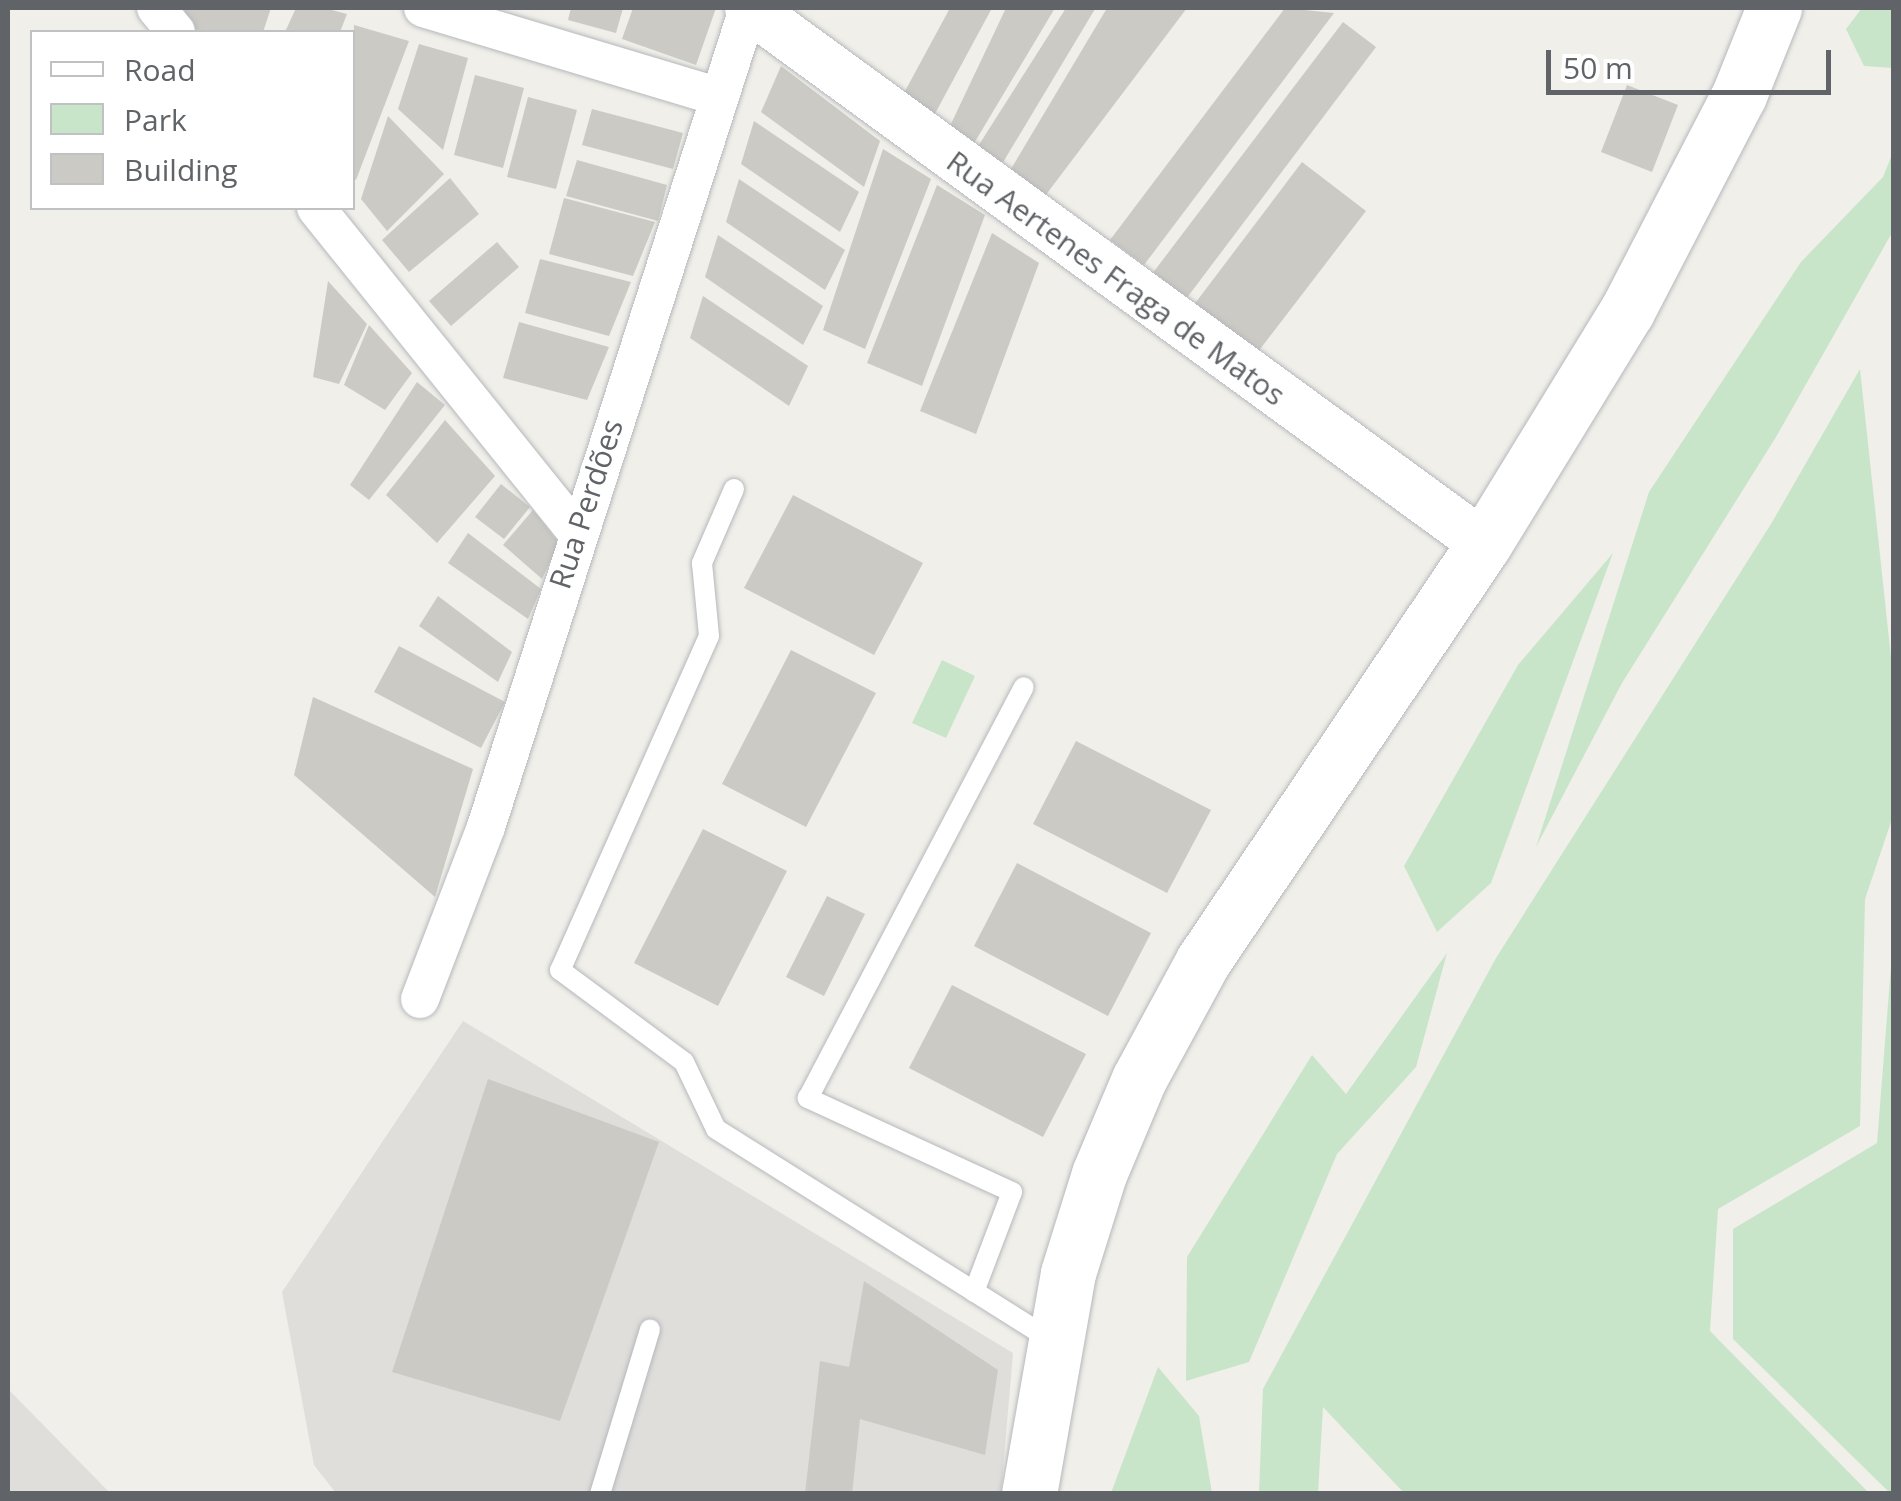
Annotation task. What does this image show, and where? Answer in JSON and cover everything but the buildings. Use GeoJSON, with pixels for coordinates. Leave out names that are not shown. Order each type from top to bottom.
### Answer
{"type":"FeatureCollection","features":[{"type":"Feature","properties":{"kind":"main road"},"geometry":{"type":"LineString","coordinates":[[1029,1494],[1054,1342],[1099,1174],[1140,1079],[1202,962],[1484,544],[1627,311],[1739,95],[1774,8]]}},
{"type":"Feature","properties":{"kind":"street"},"geometry":{"type":"LineString","coordinates":[[156,8],[174,30]]}},
{"type":"Feature","properties":{"kind":"street"},"geometry":{"type":"LineString","coordinates":[[423,8],[719,97]]}},
{"type":"Feature","properties":{"kind":"street","name":"Rua Perdões"},"geometry":{"type":"LineString","coordinates":[[420,999],[486,827],[576,531],[748,10]]}},
{"type":"Feature","properties":{"kind":"street","name":"Rua Aertenes Fraga de Matos"},"geometry":{"type":"LineString","coordinates":[[748,10],[1484,544]]}},
{"type":"Feature","properties":{"kind":"street"},"geometry":{"type":"LineString","coordinates":[[318,210],[576,531]]}},
{"type":"Feature","properties":{"kind":"lane"},"geometry":{"type":"LineString","coordinates":[[734,489],[702,564],[709,636],[560,970],[684,1062],[716,1129],[1054,1342]]}},
{"type":"Feature","properties":{"kind":"lane"},"geometry":{"type":"LineString","coordinates":[[974,1292],[1012,1192],[808,1098],[1024,687]]}},
{"type":"Feature","properties":{"kind":"lane"},"geometry":{"type":"LineString","coordinates":[[600,1494],[650,1329]]}},
{"type":"Feature","properties":{"kind":"shaded area"},"geometry":{"type":"Polygon","coordinates":[[[463,1021],[1013,1353],[1001,1493],[336,1493],[314,1465],[282,1292],[463,1021]]]}},
{"type":"Feature","properties":{"kind":"shaded area"},"geometry":{"type":"Polygon","coordinates":[[[8,1389],[110,1493],[8,1493],[8,1389]]]}},
{"type":"Feature","properties":{"kind":"green space"},"geometry":{"type":"Polygon","coordinates":[[[1862,8],[1893,8],[1893,68],[1864,66],[1846,29],[1862,8]]]}},
{"type":"Feature","properties":{"kind":"green space"},"geometry":{"type":"Polygon","coordinates":[[[1893,152],[1893,231],[1776,437],[1622,683],[1536,847],[1649,492],[1801,262],[1883,177],[1893,152]]]}},
{"type":"Feature","properties":{"kind":"green space"},"geometry":{"type":"Polygon","coordinates":[[[1860,369],[1893,676],[1894,813],[1865,899],[1860,1126],[1718,1209],[1710,1331],[1869,1493],[1404,1493],[1323,1407],[1318,1493],[1259,1493],[1263,1389],[1496,958],[1771,524],[1860,369]]]}},
{"type":"Feature","properties":{"kind":"green space"},"geometry":{"type":"Polygon","coordinates":[[[1613,553],[1491,883],[1437,932],[1404,866],[1518,665],[1613,553]]]}},
{"type":"Feature","properties":{"kind":"green space"},"geometry":{"type":"Polygon","coordinates":[[[942,660],[975,676],[946,738],[912,723],[942,660]]]}},
{"type":"Feature","properties":{"kind":"green space"},"geometry":{"type":"Polygon","coordinates":[[[1893,941],[1891,1494],[1733,1339],[1733,1229],[1877,1143],[1893,941]]]}},
{"type":"Feature","properties":{"kind":"green space"},"geometry":{"type":"Polygon","coordinates":[[[1447,953],[1416,1067],[1337,1154],[1249,1362],[1186,1381],[1187,1257],[1312,1055],[1346,1094],[1447,953]]]}},
{"type":"Feature","properties":{"kind":"green space"},"geometry":{"type":"Polygon","coordinates":[[[1158,1367],[1199,1416],[1212,1493],[1111,1493],[1158,1367]]]}}]}
